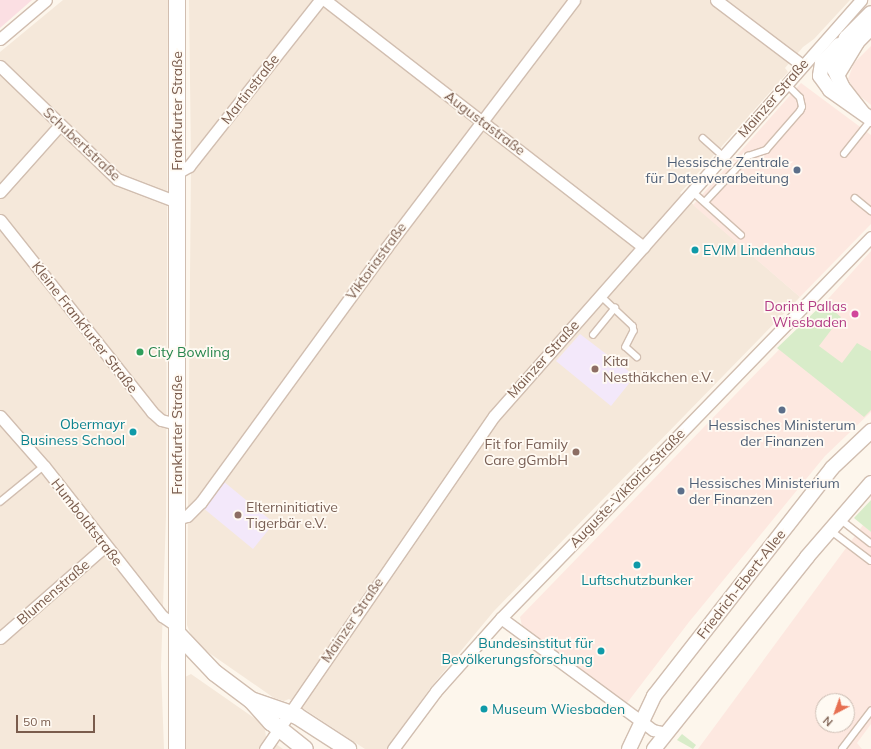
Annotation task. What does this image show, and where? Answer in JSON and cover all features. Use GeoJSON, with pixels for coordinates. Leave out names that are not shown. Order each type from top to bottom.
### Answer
{"type":"FeatureCollection","features":[{"type":"Feature","properties":{"kind":"main road","name":"Frankfurter Straße"},"geometry":{"type":"LineString","coordinates":[[177,0],[177,749]]}},
{"type":"Feature","properties":{"kind":"main road"},"geometry":{"type":"LineString","coordinates":[[177,629],[215,673],[251,700],[278,729],[305,749]]}},
{"type":"Feature","properties":{"kind":"main road"},"geometry":{"type":"LineString","coordinates":[[177,656],[215,673]]}},
{"type":"Feature","properties":{"kind":"main road"},"geometry":{"type":"LineString","coordinates":[[251,700],[290,712],[348,749]]}},
{"type":"Feature","properties":{"kind":"street"},"geometry":{"type":"LineString","coordinates":[[0,39],[46,0]]}},
{"type":"Feature","properties":{"kind":"street","name":"Martinstraße"},"geometry":{"type":"LineString","coordinates":[[177,172],[189,166],[320,0]]}},
{"type":"Feature","properties":{"kind":"street","name":"Augustastraße"},"geometry":{"type":"LineString","coordinates":[[325,0],[644,247]]}},
{"type":"Feature","properties":{"kind":"street","name":"Viktoriastraße"},"geometry":{"type":"LineString","coordinates":[[177,519],[187,516],[201,502],[386,248],[574,0]]}},
{"type":"Feature","properties":{"kind":"street"},"geometry":{"type":"LineString","coordinates":[[716,0],[802,65]]}},
{"type":"Feature","properties":{"kind":"street","name":"Mainzer Straße"},"geometry":{"type":"LineString","coordinates":[[265,749],[474,441],[512,393],[644,247],[802,65],[861,0]]}},
{"type":"Feature","properties":{"kind":"street"},"geometry":{"type":"LineString","coordinates":[[868,117],[830,90],[819,73],[825,58],[871,13]]}},
{"type":"Feature","properties":{"kind":"street"},"geometry":{"type":"LineString","coordinates":[[838,74],[857,42],[871,28]]}},
{"type":"Feature","properties":{"kind":"street"},"geometry":{"type":"LineString","coordinates":[[846,38],[834,60],[834,69],[838,74],[848,96],[868,117]]}},
{"type":"Feature","properties":{"kind":"street","name":"Schubertstraße"},"geometry":{"type":"LineString","coordinates":[[0,66],[117,179],[177,202]]}},
{"type":"Feature","properties":{"kind":"street"},"geometry":{"type":"LineString","coordinates":[[0,192],[60,125]]}},
{"type":"Feature","properties":{"kind":"street","name":"Kleine Frankfurter Straße"},"geometry":{"type":"LineString","coordinates":[[0,220],[152,412],[161,420],[177,424]]}},
{"type":"Feature","properties":{"kind":"street","name":"Auguste-Viktoria-Straße"},"geometry":{"type":"LineString","coordinates":[[393,749],[436,691],[501,618],[871,237]]}},
{"type":"Feature","properties":{"kind":"street","name":"Humboldtstraße"},"geometry":{"type":"LineString","coordinates":[[0,416],[44,466],[105,546],[162,616],[177,629]]}},
{"type":"Feature","properties":{"kind":"street","name":"Friedrich-Ebert-Allee"},"geometry":{"type":"LineString","coordinates":[[629,749],[654,696],[832,468],[871,431]]}},
{"type":"Feature","properties":{"kind":"street"},"geometry":{"type":"LineString","coordinates":[[654,749],[830,530],[871,483]]}},
{"type":"Feature","properties":{"kind":"street","name":"Blumenstraße"},"geometry":{"type":"LineString","coordinates":[[0,638],[105,546]]}},
{"type":"Feature","properties":{"kind":"street"},"geometry":{"type":"LineString","coordinates":[[501,618],[656,732],[666,733]]}},
{"type":"Feature","properties":{"kind":"lane"},"geometry":{"type":"LineString","coordinates":[[705,202],[748,156],[766,150],[800,111],[802,107],[800,98],[786,84]]}},
{"type":"Feature","properties":{"kind":"lane"},"geometry":{"type":"LineString","coordinates":[[844,154],[868,117]]}},
{"type":"Feature","properties":{"kind":"lane"},"geometry":{"type":"LineString","coordinates":[[703,138],[723,156]]}},
{"type":"Feature","properties":{"kind":"lane"},"geometry":{"type":"LineString","coordinates":[[692,191],[741,235]]}},
{"type":"Feature","properties":{"kind":"lane"},"geometry":{"type":"LineString","coordinates":[[855,198],[871,210]]}},
{"type":"Feature","properties":{"kind":"lane"},"geometry":{"type":"LineString","coordinates":[[600,296],[633,326],[634,331],[626,347],[637,357]]}},
{"type":"Feature","properties":{"kind":"lane"},"geometry":{"type":"LineString","coordinates":[[593,335],[614,308]]}},
{"type":"Feature","properties":{"kind":"lane"},"geometry":{"type":"LineString","coordinates":[[0,502],[44,466]]}},
{"type":"Feature","properties":{"kind":"lane"},"geometry":{"type":"LineString","coordinates":[[839,519],[871,543]]}},
{"type":"Feature","properties":{"kind":"lane"},"geometry":{"type":"LineString","coordinates":[[830,530],[871,561]]}},
{"type":"Feature","properties":{"kind":"lane"},"geometry":{"type":"LineString","coordinates":[[842,749],[871,711]]}},
{"type":"Feature","properties":{"kind":"shaded area"},"geometry":{"type":"Polygon","coordinates":[[[0,0],[32,0],[0,28],[0,0]]]}},
{"type":"Feature","properties":{"kind":"shaded area"},"geometry":{"type":"Polygon","coordinates":[[[63,0],[168,0],[166,516],[161,667],[164,749],[0,749],[0,52],[63,0]]]}},
{"type":"Feature","properties":{"kind":"shaded area"},"geometry":{"type":"Polygon","coordinates":[[[189,0],[850,0],[814,39],[803,47],[785,68],[788,72],[680,193],[800,297],[494,611],[431,687],[387,749],[365,749],[289,699],[284,701],[274,698],[202,648],[191,635],[187,625],[191,161],[189,0]]]}},
{"type":"Feature","properties":{"kind":"shaded area"},"geometry":{"type":"Polygon","coordinates":[[[871,46],[871,105],[856,93],[848,79],[854,63],[871,46]]]}},
{"type":"Feature","properties":{"kind":"shaded area","name":"Hessische Zentrale für Datenverarbeitung"},"geometry":{"type":"Polygon","coordinates":[[[801,83],[871,135],[871,224],[800,297],[693,205],[801,83]]]}},
{"type":"Feature","properties":{"kind":"shaded area"},"geometry":{"type":"Polygon","coordinates":[[[871,251],[871,412],[825,456],[689,622],[627,703],[522,626],[520,617],[828,299],[871,251]]]}},
{"type":"Feature","properties":{"kind":"shaded area","name":"Kita Nesthäkchen e.V."},"geometry":{"type":"Polygon","coordinates":[[[580,334],[635,376],[611,406],[556,361],[580,334]]]}},
{"type":"Feature","properties":{"kind":"shaded area","name":"Elterninitiative Tigerbär e.V."},"geometry":{"type":"Polygon","coordinates":[[[223,481],[274,523],[253,549],[202,507],[223,481]]]}},
{"type":"Feature","properties":{"kind":"shaded area"},"geometry":{"type":"Polygon","coordinates":[[[863,525],[871,532],[871,724],[857,743],[862,749],[698,749],[863,525]]]}},
{"type":"Feature","properties":{"kind":"shaded area"},"geometry":{"type":"Polygon","coordinates":[[[191,674],[260,722],[265,729],[266,737],[283,749],[185,749],[185,677],[191,674]]]}},
{"type":"Feature","properties":{"kind":"green space"},"geometry":{"type":"Polygon","coordinates":[[[828,299],[839,307],[835,312],[841,317],[819,346],[842,363],[857,343],[871,351],[871,410],[864,417],[777,348],[828,299]]]}},
{"type":"Feature","properties":{"kind":"green space"},"geometry":{"type":"Polygon","coordinates":[[[871,500],[871,532],[854,518],[871,500]]]}},
{"type":"Feature","properties":{"kind":"green space"},"geometry":{"type":"Polygon","coordinates":[[[682,734],[696,745],[693,749],[677,740],[682,734]]]}},
{"type":"Feature","properties":{"kind":"place","name":"Hessische Zentrale für Datenverarbeitung"},"geometry":{"type":"Point","coordinates":[797,170]}},
{"type":"Feature","properties":{"kind":"place","name":"EVIM Lindenhaus"},"geometry":{"type":"Point","coordinates":[695,250]}},
{"type":"Feature","properties":{"kind":"place","name":"Dorint Pallas Wiesbaden"},"geometry":{"type":"Point","coordinates":[855,314]}},
{"type":"Feature","properties":{"kind":"place","name":"City Bowling"},"geometry":{"type":"Point","coordinates":[140,352]}},
{"type":"Feature","properties":{"kind":"place","name":"Kita Nesthäkchen e.V."},"geometry":{"type":"Point","coordinates":[595,369]}},
{"type":"Feature","properties":{"kind":"place","name":"Hessisches Ministerum der Finanzen"},"geometry":{"type":"Point","coordinates":[782,410]}},
{"type":"Feature","properties":{"kind":"place","name":"Obermayr Business School"},"geometry":{"type":"Point","coordinates":[133,432]}},
{"type":"Feature","properties":{"kind":"place","name":"Fit for Family Care gGmbH"},"geometry":{"type":"Point","coordinates":[576,452]}},
{"type":"Feature","properties":{"kind":"place","name":"Hessisches Ministerium der Finanzen"},"geometry":{"type":"Point","coordinates":[681,491]}},
{"type":"Feature","properties":{"kind":"place","name":"Elterninitiative Tigerbär e.V."},"geometry":{"type":"Point","coordinates":[238,515]}},
{"type":"Feature","properties":{"kind":"place","name":"Luftschutzbunker"},"geometry":{"type":"Point","coordinates":[637,565]}},
{"type":"Feature","properties":{"kind":"place","name":"Bundesinstitut für Bevölkerungsforschung"},"geometry":{"type":"Point","coordinates":[601,651]}},
{"type":"Feature","properties":{"kind":"place","name":"Museum Wiesbaden"},"geometry":{"type":"Point","coordinates":[484,709]}}]}
